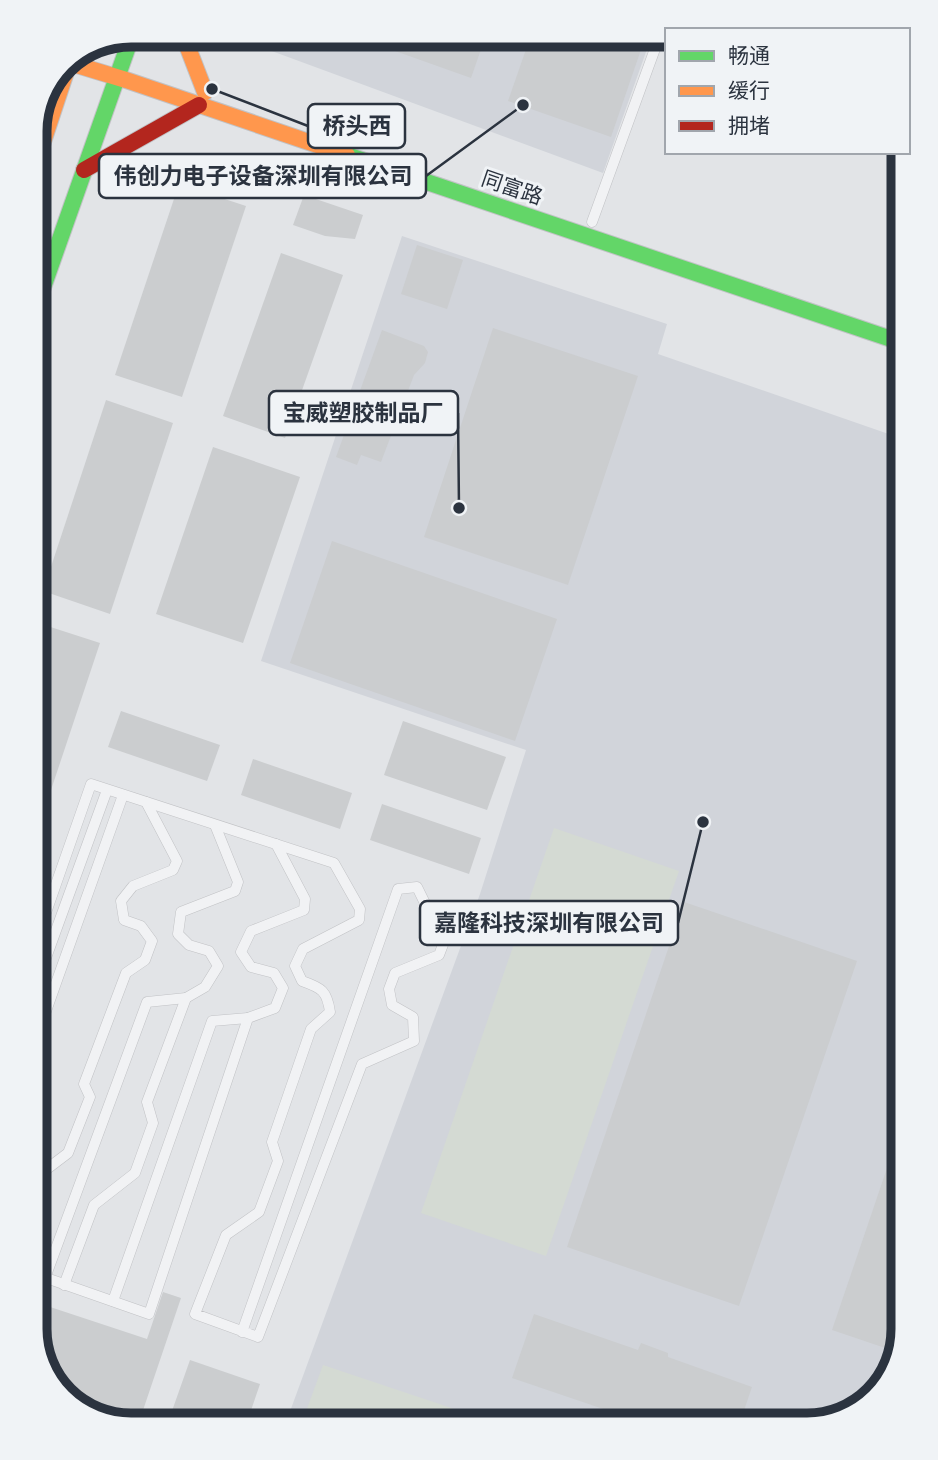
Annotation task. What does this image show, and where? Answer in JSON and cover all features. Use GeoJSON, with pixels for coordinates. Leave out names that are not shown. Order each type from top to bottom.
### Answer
{"type":"FeatureCollection","features":[{"type":"Feature","properties":{"kind":"street"},"geometry":{"type":"LineString","coordinates":[[84,170],[202,99],[187,47]]}},
{"type":"Feature","properties":{"kind":"street"},"geometry":{"type":"LineString","coordinates":[[47,276],[128,48]]}},
{"type":"Feature","properties":{"kind":"street","name":"同富路"},"geometry":{"type":"LineString","coordinates":[[104,54],[202,99],[891,338]]}},
{"type":"Feature","properties":{"kind":"street","name":"同富路"},"geometry":{"type":"LineString","coordinates":[[79,65],[117,78],[202,99],[682,252]]}},
{"type":"Feature","properties":{"kind":"street"},"geometry":{"type":"LineString","coordinates":[[47,129],[61,86]]}},
{"type":"Feature","properties":{"kind":"lane"},"geometry":{"type":"LineString","coordinates":[[592,222],[656,47]]}},
{"type":"Feature","properties":{"kind":"lane"},"geometry":{"type":"LineString","coordinates":[[47,910],[91,785],[334,863],[360,909],[359,920],[303,949],[295,966],[302,981],[316,986],[327,996],[330,1012],[311,1029],[272,1142],[278,1161],[259,1212],[226,1235],[195,1314],[242,1332],[258,1337],[362,1064],[414,1041],[413,1017],[392,1005],[389,989],[395,973],[439,955],[444,942],[417,887],[398,890],[242,1332]]}},
{"type":"Feature","properties":{"kind":"lane"},"geometry":{"type":"LineString","coordinates":[[47,955],[107,790]]}},
{"type":"Feature","properties":{"kind":"lane"},"geometry":{"type":"LineString","coordinates":[[47,1008],[123,795]]}},
{"type":"Feature","properties":{"kind":"lane"},"geometry":{"type":"LineString","coordinates":[[47,1169],[68,1153],[90,1097],[84,1084],[126,973],[145,960],[152,941],[141,926],[124,920],[121,901],[133,886],[173,870],[177,861],[146,803]]}},
{"type":"Feature","properties":{"kind":"lane"},"geometry":{"type":"LineString","coordinates":[[47,1258],[147,1002],[186,999],[205,986],[218,966],[209,951],[189,945],[178,934],[181,912],[235,891],[238,882],[215,825]]}},
{"type":"Feature","properties":{"kind":"lane"},"geometry":{"type":"LineString","coordinates":[[113,1301],[212,1021],[248,1018],[275,1008],[283,988],[274,973],[251,967],[241,952],[251,931],[304,910],[305,899],[276,844]]}},
{"type":"Feature","properties":{"kind":"lane"},"geometry":{"type":"LineString","coordinates":[[64,1285],[94,1205],[135,1173],[153,1123],[147,1102],[186,999]]}},
{"type":"Feature","properties":{"kind":"lane"},"geometry":{"type":"LineString","coordinates":[[47,1279],[149,1314],[248,1018]]}},
{"type":"Feature","properties":{"kind":"shaded area"},"geometry":{"type":"Polygon","coordinates":[[[260,47],[648,47],[603,173],[260,47]]]}},
{"type":"Feature","properties":{"kind":"shaded area"},"geometry":{"type":"Polygon","coordinates":[[[402,236],[667,324],[658,354],[891,435],[891,1328],[884,1361],[862,1392],[834,1408],[806,1413],[289,1413],[480,894],[526,750],[261,661],[402,236]]]}},
{"type":"Feature","properties":{"kind":"shaded area"},"geometry":{"type":"Polygon","coordinates":[[[554,828],[679,871],[546,1256],[421,1213],[554,828]]]}},
{"type":"Feature","properties":{"kind":"shaded area"},"geometry":{"type":"Polygon","coordinates":[[[323,1365],[466,1413],[305,1413],[323,1365]]]}},
{"type":"Feature","properties":{"kind":"building"},"geometry":{"type":"Polygon","coordinates":[[[396,47],[482,47],[471,78],[395,51],[396,47]]]}},
{"type":"Feature","properties":{"kind":"building"},"geometry":{"type":"Polygon","coordinates":[[[527,47],[642,47],[611,137],[508,101],[527,47]]]}},
{"type":"Feature","properties":{"kind":"building"},"geometry":{"type":"Polygon","coordinates":[[[179,184],[246,206],[182,397],[115,375],[179,184]]]}},
{"type":"Feature","properties":{"kind":"building"},"geometry":{"type":"Polygon","coordinates":[[[304,195],[363,215],[355,239],[325,236],[293,225],[304,195]]]}},
{"type":"Feature","properties":{"kind":"building"},"geometry":{"type":"Polygon","coordinates":[[[417,245],[463,260],[447,309],[401,294],[417,245]]]}},
{"type":"Feature","properties":{"kind":"building"},"geometry":{"type":"Polygon","coordinates":[[[281,253],[343,275],[285,438],[223,416],[281,253]]]}},
{"type":"Feature","properties":{"kind":"building"},"geometry":{"type":"Polygon","coordinates":[[[493,328],[638,376],[568,585],[424,537],[493,328]]]}},
{"type":"Feature","properties":{"kind":"building"},"geometry":{"type":"Polygon","coordinates":[[[382,330],[424,346],[428,352],[425,363],[414,375],[381,462],[361,455],[357,465],[336,457],[382,330]]]}},
{"type":"Feature","properties":{"kind":"building"},"geometry":{"type":"Polygon","coordinates":[[[106,400],[173,423],[110,614],[47,592],[47,579],[106,400]]]}},
{"type":"Feature","properties":{"kind":"building"},"geometry":{"type":"Polygon","coordinates":[[[213,447],[300,477],[243,643],[156,614],[213,447]]]}},
{"type":"Feature","properties":{"kind":"building"},"geometry":{"type":"Polygon","coordinates":[[[332,541],[557,619],[515,741],[290,663],[332,541]]]}},
{"type":"Feature","properties":{"kind":"building"},"geometry":{"type":"Polygon","coordinates":[[[47,626],[100,643],[47,802],[47,626]]]}},
{"type":"Feature","properties":{"kind":"building"},"geometry":{"type":"Polygon","coordinates":[[[121,711],[220,745],[207,781],[108,747],[121,711]]]}},
{"type":"Feature","properties":{"kind":"building"},"geometry":{"type":"Polygon","coordinates":[[[403,721],[506,757],[487,810],[384,775],[403,721]]]}},
{"type":"Feature","properties":{"kind":"building"},"geometry":{"type":"Polygon","coordinates":[[[253,759],[352,793],[340,829],[241,795],[253,759]]]}},
{"type":"Feature","properties":{"kind":"building"},"geometry":{"type":"Polygon","coordinates":[[[382,804],[481,838],[469,874],[370,840],[382,804]]]}},
{"type":"Feature","properties":{"kind":"building"},"geometry":{"type":"Polygon","coordinates":[[[684,902],[857,961],[739,1306],[567,1247],[684,902]]]}},
{"type":"Feature","properties":{"kind":"building"},"geometry":{"type":"Polygon","coordinates":[[[891,1156],[891,1328],[888,1349],[832,1330],[891,1156]]]}},
{"type":"Feature","properties":{"kind":"building"},"geometry":{"type":"Polygon","coordinates":[[[163,1292],[181,1298],[142,1413],[104,1408],[85,1399],[61,1375],[49,1345],[47,1306],[147,1339],[163,1292]]]}},
{"type":"Feature","properties":{"kind":"building"},"geometry":{"type":"Polygon","coordinates":[[[534,1314],[638,1350],[641,1343],[668,1353],[668,1357],[752,1387],[743,1413],[615,1413],[512,1378],[534,1314]]]}},
{"type":"Feature","properties":{"kind":"building"},"geometry":{"type":"Polygon","coordinates":[[[190,1360],[260,1384],[250,1413],[171,1413],[190,1360]]]}},
{"type":"Feature","properties":{"kind":"traffic: fast"},"geometry":{"type":"LineString","coordinates":[[47,276],[128,48]]}},
{"type":"Feature","properties":{"kind":"traffic: fast"},"geometry":{"type":"LineString","coordinates":[[347,155],[891,339]]}},
{"type":"Feature","properties":{"kind":"traffic: slow"},"geometry":{"type":"LineString","coordinates":[[188,47],[205,92]]}},
{"type":"Feature","properties":{"kind":"traffic: slow"},"geometry":{"type":"LineString","coordinates":[[79,66],[347,155]]}},
{"type":"Feature","properties":{"kind":"traffic: slow"},"geometry":{"type":"LineString","coordinates":[[47,130],[62,85]]}},
{"type":"Feature","properties":{"kind":"traffic: jam"},"geometry":{"type":"LineString","coordinates":[[84,170],[199,105]]}},
{"type":"Feature","properties":{"kind":"place","name":"桥头西"},"geometry":{"type":"Point","coordinates":[212,89]}},
{"type":"Feature","properties":{"kind":"place","name":"伟创力电子设备深圳有限公司"},"geometry":{"type":"Point","coordinates":[523,105]}},
{"type":"Feature","properties":{"kind":"place","name":"宝威塑胶制品厂"},"geometry":{"type":"Point","coordinates":[459,508]}},
{"type":"Feature","properties":{"kind":"place","name":"嘉隆科技深圳有限公司"},"geometry":{"type":"Point","coordinates":[703,822]}}]}
